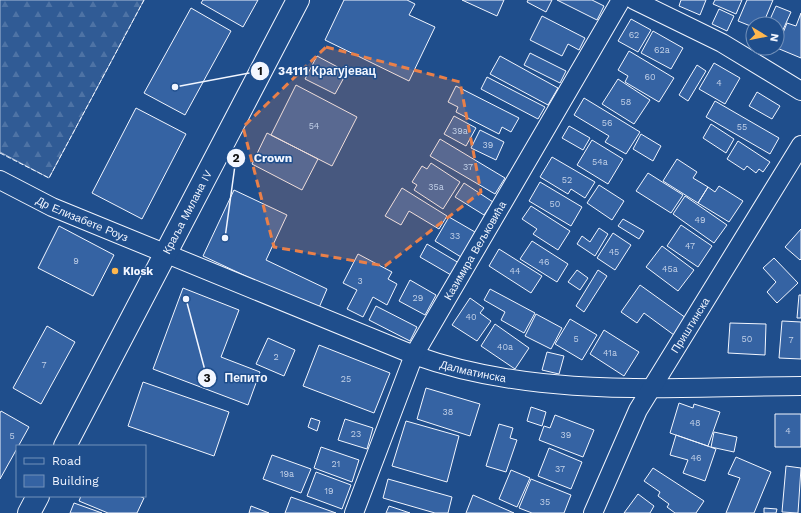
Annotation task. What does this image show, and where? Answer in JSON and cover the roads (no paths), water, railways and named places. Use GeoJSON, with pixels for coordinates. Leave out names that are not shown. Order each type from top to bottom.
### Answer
{"type":"FeatureCollection","features":[{"type":"Feature","properties":{"kind":"main road","name":"Краља Милана IV"},"geometry":{"type":"LineString","coordinates":[[65,445],[167,253],[298,0]]}},
{"type":"Feature","properties":{"kind":"main road"},"geometry":{"type":"LineString","coordinates":[[29,513],[37,497]]}},
{"type":"Feature","properties":{"kind":"street","name":"Казимира Вељковића"},"geometry":{"type":"LineString","coordinates":[[354,513],[414,355],[621,0]]}},
{"type":"Feature","properties":{"kind":"street"},"geometry":{"type":"LineString","coordinates":[[634,0],[722,43],[801,91]]}},
{"type":"Feature","properties":{"kind":"street","name":"Приштинска"},"geometry":{"type":"LineString","coordinates":[[593,513],[638,410],[801,145]]}},
{"type":"Feature","properties":{"kind":"street","name":"Др Елизабете Роуз"},"geometry":{"type":"LineString","coordinates":[[0,180],[52,207],[167,253]]}},
{"type":"Feature","properties":{"kind":"street","name":"Далматинска"},"geometry":{"type":"LineString","coordinates":[[167,253],[414,355],[441,364],[501,378],[603,387],[801,386]]}},
{"type":"Feature","properties":{"kind":"place","name":"34111 Крагујевац"},"geometry":{"type":"Point","coordinates":[175,87]}},
{"type":"Feature","properties":{"kind":"place","name":"Crown"},"geometry":{"type":"Point","coordinates":[225,238]}},
{"type":"Feature","properties":{"kind":"place","name":"Kiosk"},"geometry":{"type":"Point","coordinates":[115,271]}},
{"type":"Feature","properties":{"kind":"place","name":"Пепито"},"geometry":{"type":"Point","coordinates":[186,299]}}]}
